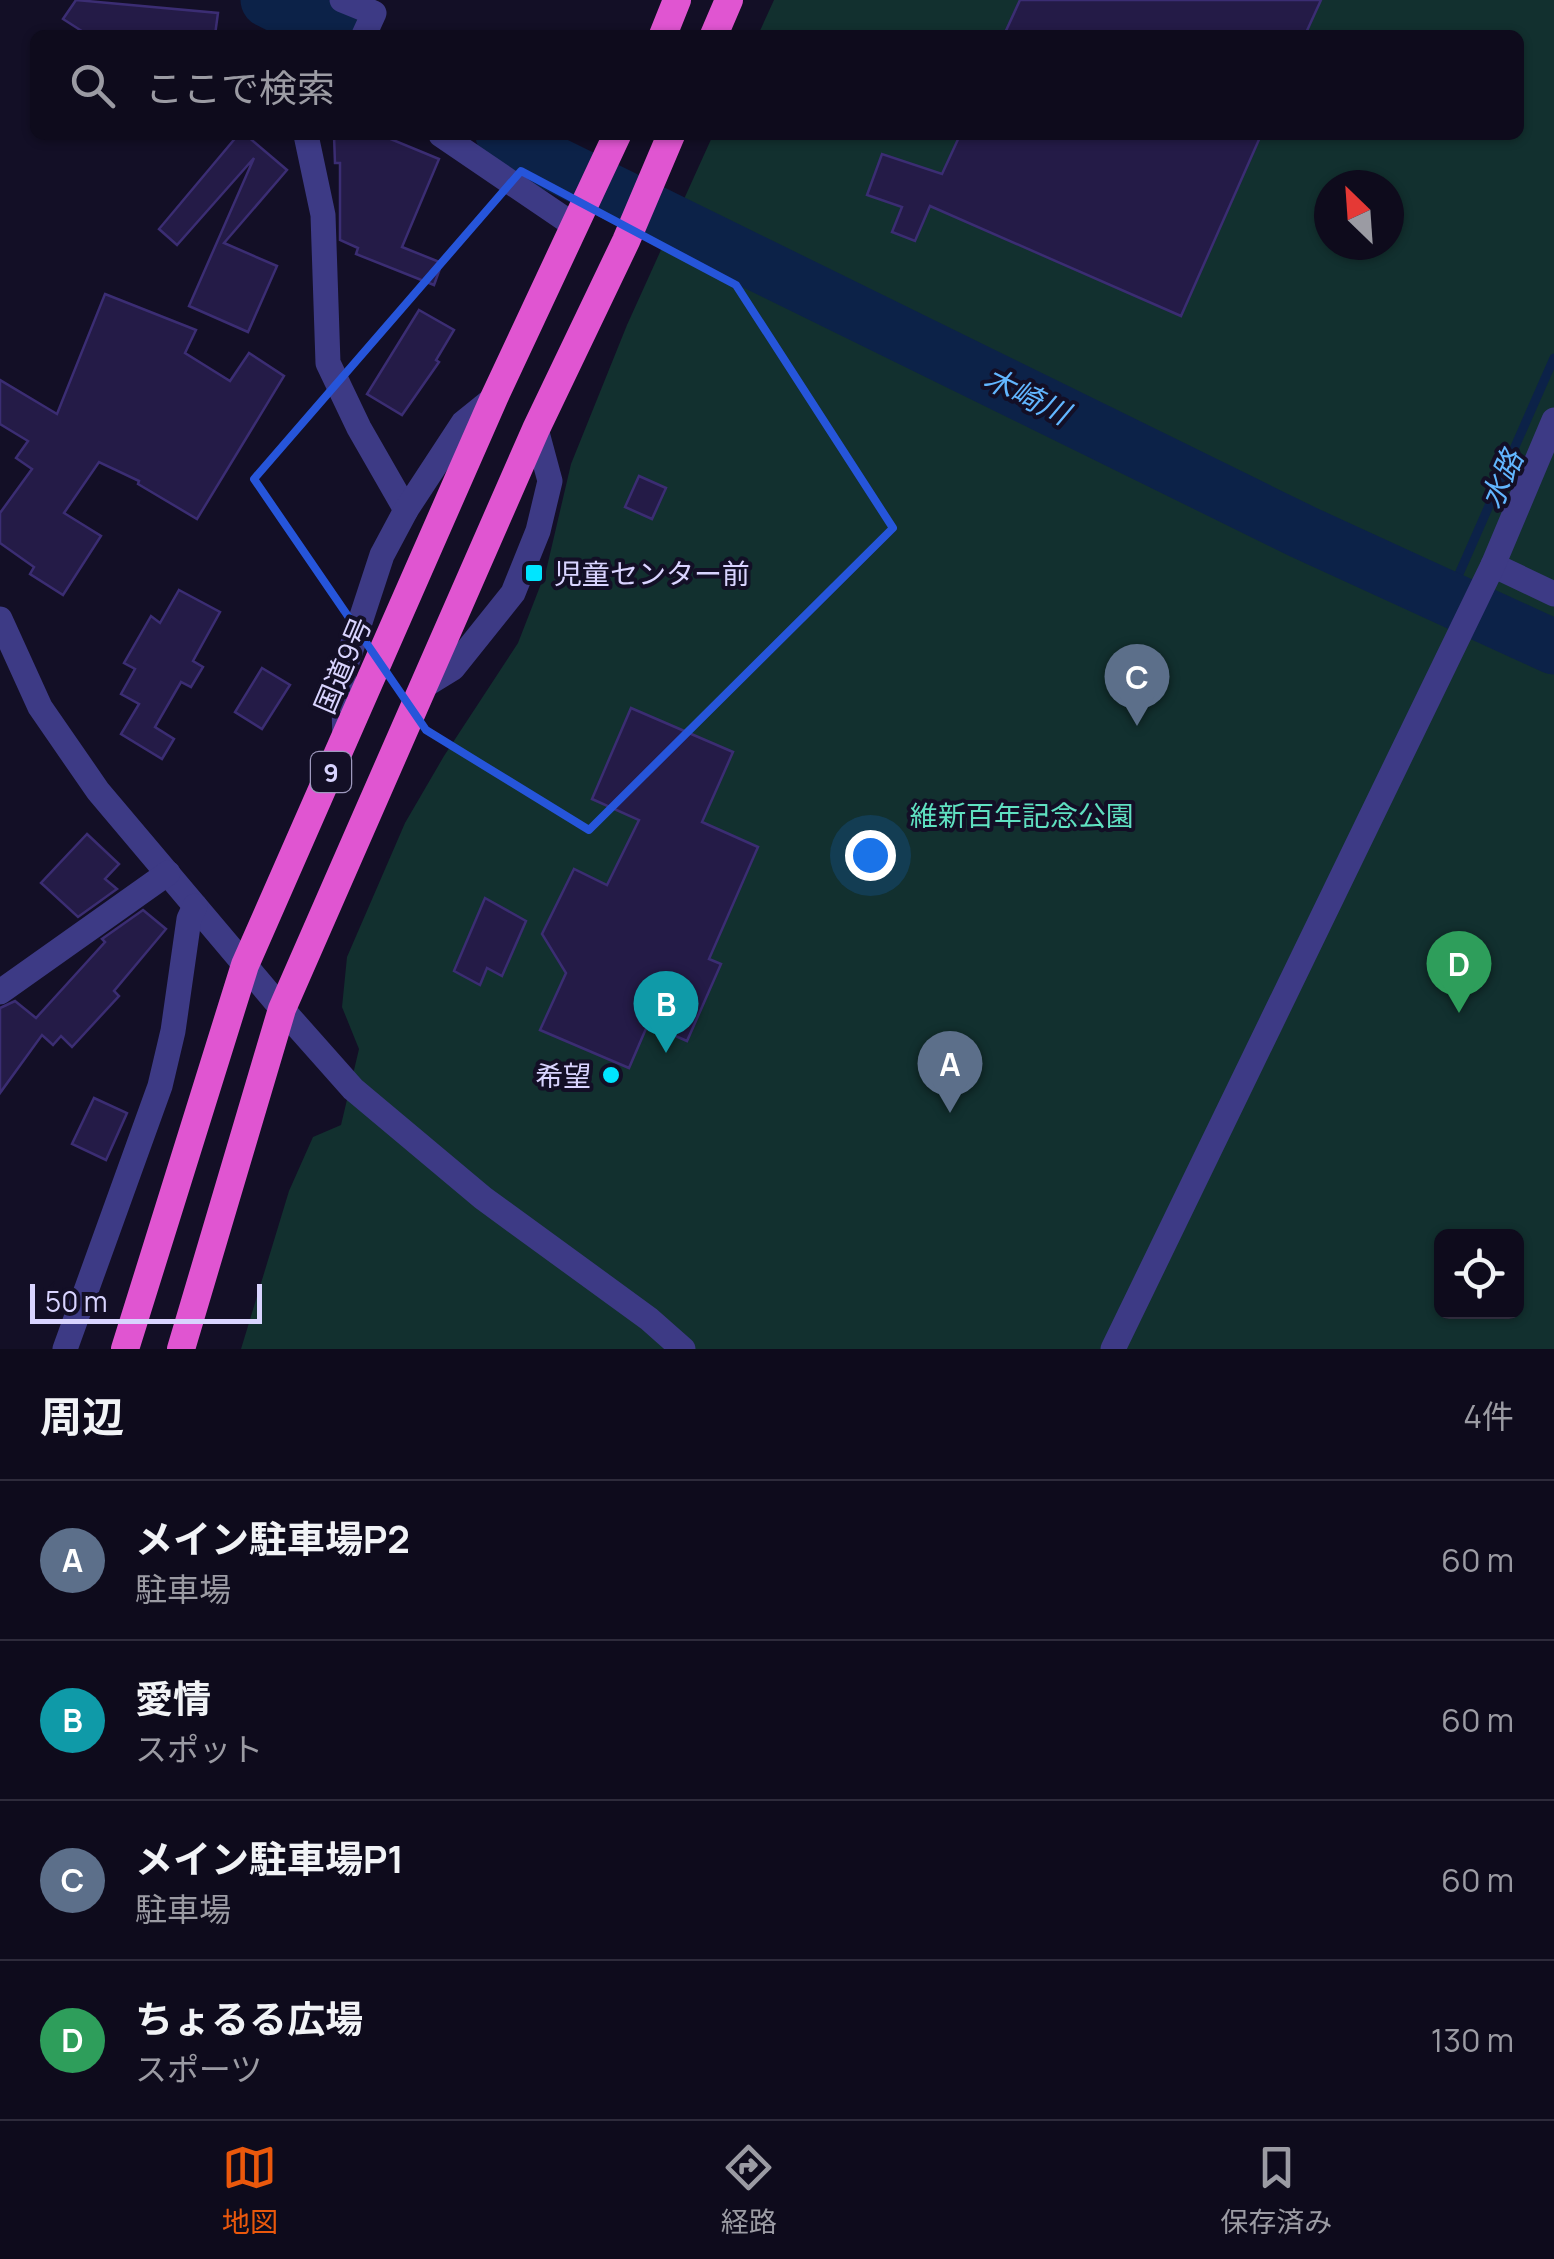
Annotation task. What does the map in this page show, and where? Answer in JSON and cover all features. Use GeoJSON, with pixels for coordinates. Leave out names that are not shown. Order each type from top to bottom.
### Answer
{"type":"FeatureCollection","features":[{"type":"Feature","properties":{"kind":"highway"},"geometry":{"type":"LineString","coordinates":[[664,30],[677,0]]}},
{"type":"Feature","properties":{"kind":"highway"},"geometry":{"type":"LineString","coordinates":[[716,30],[729,0]]}},
{"type":"Feature","properties":{"kind":"highway","name":"9"},"geometry":{"type":"LineString","coordinates":[[181,1349],[282,1009],[536,430],[626,241],[669,140]]}},
{"type":"Feature","properties":{"kind":"highway","name":"国道9号"},"geometry":{"type":"LineString","coordinates":[[125,1349],[246,964],[494,398],[612,145]]}},
{"type":"Feature","properties":{"kind":"street"},"geometry":{"type":"LineString","coordinates":[[342,0],[374,14],[366,30]]}},
{"type":"Feature","properties":{"kind":"street"},"geometry":{"type":"LineString","coordinates":[[307,140],[323,215],[328,363],[359,428],[406,510]]}},
{"type":"Feature","properties":{"kind":"street"},"geometry":{"type":"LineString","coordinates":[[449,140],[578,219]]}},
{"type":"Feature","properties":{"kind":"street"},"geometry":{"type":"LineString","coordinates":[[345,740],[343,674],[382,555],[406,510],[463,423],[494,398]]}},
{"type":"Feature","properties":{"kind":"street"},"geometry":{"type":"LineString","coordinates":[[1113,1349],[1493,565],[1554,420]]}},
{"type":"Feature","properties":{"kind":"street"},"geometry":{"type":"LineString","coordinates":[[422,687],[452,668],[514,593],[538,531],[550,481],[536,430]]}},
{"type":"Feature","properties":{"kind":"street"},"geometry":{"type":"LineString","coordinates":[[1493,565],[1554,594]]}},
{"type":"Feature","properties":{"kind":"street"},"geometry":{"type":"LineString","coordinates":[[2,630],[40,708],[98,791],[353,1090],[483,1198],[683,1349]]}},
{"type":"Feature","properties":{"kind":"street"},"geometry":{"type":"LineString","coordinates":[[0,992],[168,873]]}},
{"type":"Feature","properties":{"kind":"street"},"geometry":{"type":"LineString","coordinates":[[64,1349],[160,1086],[173,1031],[188,919],[195,906]]}},
{"type":"Feature","properties":{"kind":"highlighted area"},"geometry":{"type":"Polygon","coordinates":[[[521,171],[736,285],[893,528],[589,830],[426,730],[254,479],[521,171]]]}},
{"type":"Feature","properties":{"kind":"green space","name":"維新百年記念公園"},"geometry":{"type":"Polygon","coordinates":[[[774,0],[1554,0],[1554,1349],[241,1349],[289,1191],[313,1137],[341,1125],[359,1049],[342,1007],[347,957],[405,823],[518,643],[546,571],[571,464],[627,325],[711,140],[1524,140],[1524,30],[760,30],[774,0]]]}},
{"type":"Feature","properties":{"kind":"building"},"geometry":{"type":"Polygon","coordinates":[[[76,0],[218,13],[216,30],[80,30],[63,19],[76,0]]]}},
{"type":"Feature","properties":{"kind":"building"},"geometry":{"type":"Polygon","coordinates":[[[1020,0],[1321,0],[1307,30],[1006,30],[1020,0]]]}},
{"type":"Feature","properties":{"kind":"building"},"geometry":{"type":"Polygon","coordinates":[[[234,140],[252,140],[287,170],[224,243],[277,266],[248,332],[189,306],[254,158],[177,245],[159,229],[234,140]]]}},
{"type":"Feature","properties":{"kind":"building"},"geometry":{"type":"Polygon","coordinates":[[[334,140],[393,140],[439,159],[402,247],[442,263],[434,285],[356,254],[358,248],[340,240],[340,163],[335,163],[334,140]]]}},
{"type":"Feature","properties":{"kind":"building"},"geometry":{"type":"Polygon","coordinates":[[[958,140],[1259,140],[1181,316],[930,206],[915,241],[892,232],[902,207],[867,195],[882,154],[942,174],[958,140]]]}},
{"type":"Feature","properties":{"kind":"building"},"geometry":{"type":"Polygon","coordinates":[[[105,294],[196,330],[185,353],[230,381],[249,353],[284,376],[197,519],[138,484],[139,481],[99,462],[64,513],[101,536],[63,595],[30,574],[34,567],[0,543],[0,513],[32,469],[16,458],[28,441],[0,424],[0,380],[57,414],[105,294]]]}},
{"type":"Feature","properties":{"kind":"building"},"geometry":{"type":"Polygon","coordinates":[[[419,310],[454,330],[436,360],[439,362],[402,415],[367,394],[419,310]]]}},
{"type":"Feature","properties":{"kind":"building"},"geometry":{"type":"Polygon","coordinates":[[[639,476],[666,488],[652,519],[625,507],[639,476]]]}},
{"type":"Feature","properties":{"kind":"building"},"geometry":{"type":"Polygon","coordinates":[[[179,590],[220,612],[193,661],[203,667],[191,687],[181,682],[155,727],[174,739],[162,759],[121,734],[139,704],[121,694],[135,669],[124,663],[151,616],[160,623],[179,590]]]}},
{"type":"Feature","properties":{"kind":"building"},"geometry":{"type":"Polygon","coordinates":[[[262,668],[290,685],[262,729],[235,712],[262,668]]]}},
{"type":"Feature","properties":{"kind":"building"},"geometry":{"type":"Polygon","coordinates":[[[631,708],[733,752],[702,822],[758,847],[709,959],[721,964],[687,1041],[648,1024],[629,1068],[540,1030],[566,973],[542,934],[574,869],[607,885],[639,820],[592,799],[631,708]]]}},
{"type":"Feature","properties":{"kind":"building"},"geometry":{"type":"Polygon","coordinates":[[[87,834],[119,864],[105,879],[117,889],[78,917],[41,883],[87,834]]]}},
{"type":"Feature","properties":{"kind":"building"},"geometry":{"type":"Polygon","coordinates":[[[485,898],[526,921],[502,976],[487,968],[480,985],[454,971],[485,898]]]}},
{"type":"Feature","properties":{"kind":"building"},"geometry":{"type":"Polygon","coordinates":[[[143,910],[166,929],[114,991],[119,996],[72,1047],[61,1036],[53,1045],[42,1035],[0,1093],[0,1008],[15,1001],[36,1018],[105,942],[102,939],[143,910]]]}},
{"type":"Feature","properties":{"kind":"building"},"geometry":{"type":"Polygon","coordinates":[[[94,1098],[127,1113],[106,1160],[72,1144],[94,1098]]]}},
{"type":"Feature","properties":{"kind":"waterway","name":"木崎川"},"geometry":{"type":"LineString","coordinates":[[268,0],[327,30]]}},
{"type":"Feature","properties":{"kind":"waterway","name":"木崎川"},"geometry":{"type":"LineString","coordinates":[[511,140],[1303,532],[1554,647]]}},
{"type":"Feature","properties":{"kind":"waterway","name":"水路"},"geometry":{"type":"LineString","coordinates":[[1448,599],[1554,358]]}},
{"type":"Feature","properties":{"kind":"place","name":"児童センター前"},"geometry":{"type":"Point","coordinates":[534,573]}},
{"type":"Feature","properties":{"kind":"place","name":"メイン駐車場P1"},"geometry":{"type":"Point","coordinates":[1137,726]}},
{"type":"Feature","properties":{"kind":"place","name":"ちょるる広場"},"geometry":{"type":"Point","coordinates":[1459,1013]}},
{"type":"Feature","properties":{"kind":"place","name":"愛情"},"geometry":{"type":"Point","coordinates":[666,1053]}},
{"type":"Feature","properties":{"kind":"place","name":"希望"},"geometry":{"type":"Point","coordinates":[611,1075]}},
{"type":"Feature","properties":{"kind":"place","name":"メイン駐車場P2"},"geometry":{"type":"Point","coordinates":[950,1113]}}]}
